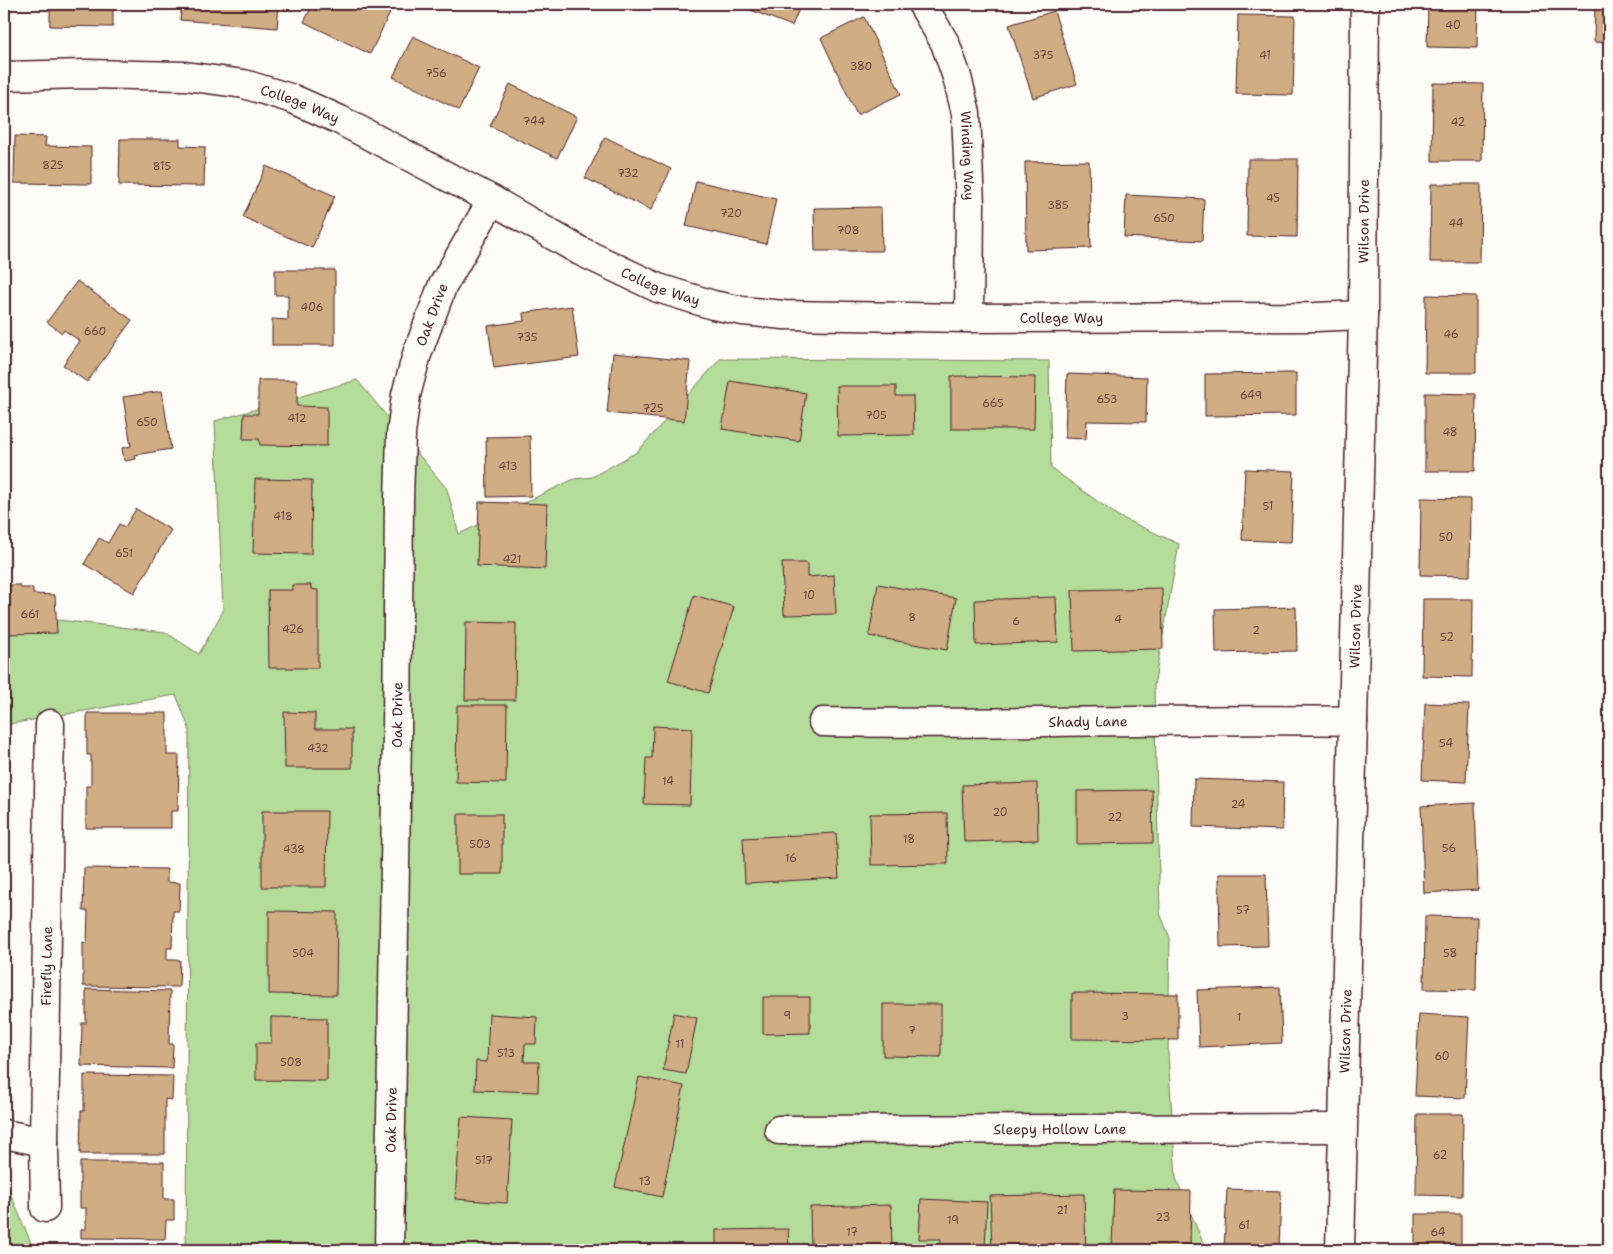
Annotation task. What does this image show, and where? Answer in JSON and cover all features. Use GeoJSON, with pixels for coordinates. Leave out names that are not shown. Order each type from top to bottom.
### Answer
{"type":"FeatureCollection","features":[{"type":"Feature","properties":{"kind":"street","name":"Winding Way"},"geometry":{"type":"LineString","coordinates":[[922,4],[945,43],[966,113],[970,195],[969,318]]}},
{"type":"Feature","properties":{"kind":"street","name":"Wilson Drive"},"geometry":{"type":"LineString","coordinates":[[1340,1250],[1363,315],[1365,4]]}},
{"type":"Feature","properties":{"kind":"street","name":"College Way"},"geometry":{"type":"LineString","coordinates":[[4,76],[87,74],[185,76],[244,84],[293,99],[338,119],[492,200],[580,251],[658,288],[713,305],[743,311],[784,315],[969,318],[1315,317],[1363,315]]}},
{"type":"Feature","properties":{"kind":"street","name":"Oak Drive"},"geometry":{"type":"LineString","coordinates":[[389,1250],[401,434],[406,395],[416,354],[439,295],[492,200]]}},
{"type":"Feature","properties":{"kind":"street","name":"Shady Lane"},"geometry":{"type":"LineString","coordinates":[[823,722],[913,724],[1126,721],[1354,721]]}},
{"type":"Feature","properties":{"kind":"street","name":"Firefly Lane"},"geometry":{"type":"LineString","coordinates":[[45,1208],[44,1142],[50,724]]}},
{"type":"Feature","properties":{"kind":"street","name":"Sleepy Hollow Lane"},"geometry":{"type":"LineString","coordinates":[[779,1130],[1342,1128]]}},
{"type":"Feature","properties":{"kind":"street"},"geometry":{"type":"LineString","coordinates":[[4,1134],[44,1142]]}},
{"type":"Feature","properties":{"kind":"green space"},"geometry":{"type":"Polygon","coordinates":[[[720,359],[1049,361],[1051,468],[1118,516],[1179,544],[1154,686],[1160,913],[1170,938],[1168,1054],[1176,1178],[1206,1250],[186,1250],[189,728],[176,695],[4,725],[4,614],[165,632],[199,654],[223,611],[215,421],[357,380],[447,489],[459,534],[574,479],[592,477],[637,452],[720,359]]]}},
{"type":"Feature","properties":{"kind":"green space"},"geometry":{"type":"Polygon","coordinates":[[[4,1180],[7,1185],[34,1250],[4,1250],[4,1180]]]}},
{"type":"Feature","properties":{"kind":"building"},"geometry":{"type":"Polygon","coordinates":[[[50,4],[113,4],[113,27],[50,26],[50,4]]]}},
{"type":"Feature","properties":{"kind":"building"},"geometry":{"type":"Polygon","coordinates":[[[182,4],[279,4],[277,28],[180,20],[182,4]]]}},
{"type":"Feature","properties":{"kind":"building"},"geometry":{"type":"Polygon","coordinates":[[[313,4],[371,4],[390,13],[370,54],[304,22],[313,4]]]}},
{"type":"Feature","properties":{"kind":"building"},"geometry":{"type":"Polygon","coordinates":[[[735,4],[801,4],[792,26],[735,4]]]}},
{"type":"Feature","properties":{"kind":"building"},"geometry":{"type":"Polygon","coordinates":[[[1428,4],[1478,4],[1477,48],[1427,47],[1428,4]]]}},
{"type":"Feature","properties":{"kind":"building"},"geometry":{"type":"Polygon","coordinates":[[[1595,4],[1609,4],[1609,43],[1594,42],[1595,4]]]}},
{"type":"Feature","properties":{"kind":"building"},"geometry":{"type":"Polygon","coordinates":[[[1054,11],[1077,84],[1033,98],[1009,25],[1054,11]]]}},
{"type":"Feature","properties":{"kind":"building"},"geometry":{"type":"Polygon","coordinates":[[[1238,15],[1295,16],[1293,95],[1236,94],[1238,15]]]}},
{"type":"Feature","properties":{"kind":"building"},"geometry":{"type":"Polygon","coordinates":[[[864,17],[901,94],[857,115],[821,38],[864,17]]]}},
{"type":"Feature","properties":{"kind":"building"},"geometry":{"type":"Polygon","coordinates":[[[413,36],[479,68],[459,110],[393,77],[413,36]]]}},
{"type":"Feature","properties":{"kind":"building"},"geometry":{"type":"Polygon","coordinates":[[[1433,83],[1483,84],[1482,161],[1432,161],[1433,83]]]}},
{"type":"Feature","properties":{"kind":"building"},"geometry":{"type":"Polygon","coordinates":[[[510,84],[577,117],[557,158],[490,126],[510,84]]]}},
{"type":"Feature","properties":{"kind":"building"},"geometry":{"type":"Polygon","coordinates":[[[15,136],[46,137],[45,146],[91,147],[91,184],[14,183],[15,136]]]}},
{"type":"Feature","properties":{"kind":"building"},"geometry":{"type":"Polygon","coordinates":[[[605,137],[671,169],[651,210],[585,178],[605,137]]]}},
{"type":"Feature","properties":{"kind":"building"},"geometry":{"type":"Polygon","coordinates":[[[120,139],[180,139],[180,146],[205,147],[204,186],[119,185],[120,139]]]}},
{"type":"Feature","properties":{"kind":"building"},"geometry":{"type":"Polygon","coordinates":[[[1248,159],[1298,159],[1297,237],[1247,236],[1248,159]]]}},
{"type":"Feature","properties":{"kind":"building"},"geometry":{"type":"Polygon","coordinates":[[[1089,161],[1091,248],[1026,250],[1025,162],[1089,161]]]}},
{"type":"Feature","properties":{"kind":"building"},"geometry":{"type":"Polygon","coordinates":[[[266,166],[335,196],[312,248],[243,217],[266,166]]]}},
{"type":"Feature","properties":{"kind":"building"},"geometry":{"type":"Polygon","coordinates":[[[696,181],[776,199],[766,244],[686,226],[696,181]]]}},
{"type":"Feature","properties":{"kind":"building"},"geometry":{"type":"Polygon","coordinates":[[[1431,184],[1481,184],[1480,262],[1430,262],[1431,184]]]}},
{"type":"Feature","properties":{"kind":"building"},"geometry":{"type":"Polygon","coordinates":[[[1126,195],[1204,199],[1202,241],[1124,237],[1126,195]]]}},
{"type":"Feature","properties":{"kind":"building"},"geometry":{"type":"Polygon","coordinates":[[[881,207],[882,251],[815,251],[814,208],[881,207]]]}},
{"type":"Feature","properties":{"kind":"building"},"geometry":{"type":"Polygon","coordinates":[[[275,270],[335,270],[335,345],[272,345],[272,319],[288,320],[288,295],[275,295],[275,270]]]}},
{"type":"Feature","properties":{"kind":"building"},"geometry":{"type":"Polygon","coordinates":[[[77,281],[132,320],[87,382],[63,365],[80,341],[64,330],[62,333],[47,322],[77,281]]]}},
{"type":"Feature","properties":{"kind":"building"},"geometry":{"type":"Polygon","coordinates":[[[1426,295],[1476,296],[1476,373],[1425,373],[1426,295]]]}},
{"type":"Feature","properties":{"kind":"building"},"geometry":{"type":"Polygon","coordinates":[[[572,306],[579,357],[494,368],[488,326],[524,321],[523,313],[572,306]]]}},
{"type":"Feature","properties":{"kind":"building"},"geometry":{"type":"Polygon","coordinates":[[[613,353],[690,361],[684,421],[607,413],[613,353]]]}},
{"type":"Feature","properties":{"kind":"building"},"geometry":{"type":"Polygon","coordinates":[[[1296,373],[1296,415],[1205,416],[1205,374],[1296,373]]]}},
{"type":"Feature","properties":{"kind":"building"},"geometry":{"type":"Polygon","coordinates":[[[1067,374],[1147,377],[1146,422],[1087,421],[1086,439],[1065,438],[1067,374]]]}},
{"type":"Feature","properties":{"kind":"building"},"geometry":{"type":"Polygon","coordinates":[[[951,376],[1035,377],[1034,429],[951,429],[951,376]]]}},
{"type":"Feature","properties":{"kind":"building"},"geometry":{"type":"Polygon","coordinates":[[[258,380],[297,380],[297,406],[327,407],[327,446],[260,445],[259,439],[243,439],[244,414],[258,414],[258,380]]]}},
{"type":"Feature","properties":{"kind":"building"},"geometry":{"type":"Polygon","coordinates":[[[730,381],[806,393],[799,441],[722,429],[730,381]]]}},
{"type":"Feature","properties":{"kind":"building"},"geometry":{"type":"Polygon","coordinates":[[[837,386],[896,386],[896,396],[913,396],[914,435],[838,436],[837,386]]]}},
{"type":"Feature","properties":{"kind":"building"},"geometry":{"type":"Polygon","coordinates":[[[162,391],[171,449],[135,455],[136,459],[124,461],[122,448],[131,446],[123,397],[162,391]]]}},
{"type":"Feature","properties":{"kind":"building"},"geometry":{"type":"Polygon","coordinates":[[[1425,393],[1476,394],[1475,471],[1425,471],[1425,393]]]}},
{"type":"Feature","properties":{"kind":"building"},"geometry":{"type":"Polygon","coordinates":[[[530,436],[531,496],[487,497],[486,437],[530,436]]]}},
{"type":"Feature","properties":{"kind":"building"},"geometry":{"type":"Polygon","coordinates":[[[1245,469],[1294,471],[1291,542],[1242,540],[1245,469]]]}},
{"type":"Feature","properties":{"kind":"building"},"geometry":{"type":"Polygon","coordinates":[[[255,479],[312,480],[311,554],[253,553],[255,479]]]}},
{"type":"Feature","properties":{"kind":"building"},"geometry":{"type":"Polygon","coordinates":[[[1421,498],[1471,499],[1470,576],[1420,575],[1421,498]]]}},
{"type":"Feature","properties":{"kind":"building"},"geometry":{"type":"Polygon","coordinates":[[[479,502],[547,504],[545,569],[477,566],[479,502]]]}},
{"type":"Feature","properties":{"kind":"building"},"geometry":{"type":"Polygon","coordinates":[[[136,509],[171,530],[134,593],[84,564],[99,538],[108,543],[119,524],[125,527],[136,509]]]}},
{"type":"Feature","properties":{"kind":"building"},"geometry":{"type":"Polygon","coordinates":[[[782,563],[807,563],[807,577],[834,575],[836,614],[784,615],[782,563]]]}},
{"type":"Feature","properties":{"kind":"building"},"geometry":{"type":"Polygon","coordinates":[[[878,584],[956,598],[947,650],[869,636],[878,584]]]}},
{"type":"Feature","properties":{"kind":"building"},"geometry":{"type":"Polygon","coordinates":[[[4,585],[20,585],[21,588],[33,588],[33,594],[55,595],[57,633],[4,634],[4,585]]]}},
{"type":"Feature","properties":{"kind":"building"},"geometry":{"type":"Polygon","coordinates":[[[292,585],[311,585],[311,589],[318,590],[318,668],[269,668],[268,590],[292,590],[292,585]]]}},
{"type":"Feature","properties":{"kind":"building"},"geometry":{"type":"Polygon","coordinates":[[[1162,588],[1163,649],[1074,651],[1072,590],[1162,588]]]}},
{"type":"Feature","properties":{"kind":"building"},"geometry":{"type":"Polygon","coordinates":[[[694,595],[734,607],[708,693],[668,681],[694,595]]]}},
{"type":"Feature","properties":{"kind":"building"},"geometry":{"type":"Polygon","coordinates":[[[1056,597],[1058,642],[976,645],[975,600],[1056,597]]]}},
{"type":"Feature","properties":{"kind":"building"},"geometry":{"type":"Polygon","coordinates":[[[1423,599],[1473,599],[1472,677],[1422,676],[1423,599]]]}},
{"type":"Feature","properties":{"kind":"building"},"geometry":{"type":"Polygon","coordinates":[[[1296,607],[1297,651],[1216,653],[1215,609],[1296,607]]]}},
{"type":"Feature","properties":{"kind":"building"},"geometry":{"type":"Polygon","coordinates":[[[466,622],[516,623],[515,700],[465,700],[466,622]]]}},
{"type":"Feature","properties":{"kind":"building"},"geometry":{"type":"Polygon","coordinates":[[[1425,703],[1469,705],[1466,782],[1422,780],[1425,703]]]}},
{"type":"Feature","properties":{"kind":"building"},"geometry":{"type":"Polygon","coordinates":[[[457,705],[507,705],[506,783],[456,782],[457,705]]]}},
{"type":"Feature","properties":{"kind":"building"},"geometry":{"type":"Polygon","coordinates":[[[284,712],[315,713],[315,729],[352,729],[352,768],[285,768],[284,712]]]}},
{"type":"Feature","properties":{"kind":"building"},"geometry":{"type":"Polygon","coordinates":[[[87,713],[167,713],[167,755],[179,755],[178,811],[171,811],[171,828],[86,828],[86,786],[91,786],[91,755],[87,755],[87,713]]]}},
{"type":"Feature","properties":{"kind":"building"},"geometry":{"type":"Polygon","coordinates":[[[653,726],[692,728],[690,805],[644,804],[646,758],[652,758],[653,726]]]}},
{"type":"Feature","properties":{"kind":"building"},"geometry":{"type":"Polygon","coordinates":[[[1194,779],[1283,782],[1282,830],[1193,827],[1194,779]]]}},
{"type":"Feature","properties":{"kind":"building"},"geometry":{"type":"Polygon","coordinates":[[[1037,783],[1038,840],[964,842],[962,785],[1037,783]]]}},
{"type":"Feature","properties":{"kind":"building"},"geometry":{"type":"Polygon","coordinates":[[[1152,790],[1153,843],[1077,844],[1077,791],[1152,790]]]}},
{"type":"Feature","properties":{"kind":"building"},"geometry":{"type":"Polygon","coordinates":[[[1475,803],[1478,890],[1424,893],[1421,806],[1475,803]]]}},
{"type":"Feature","properties":{"kind":"building"},"geometry":{"type":"Polygon","coordinates":[[[262,811],[327,811],[326,887],[262,887],[262,811]]]}},
{"type":"Feature","properties":{"kind":"building"},"geometry":{"type":"Polygon","coordinates":[[[947,813],[948,864],[871,865],[870,814],[947,813]]]}},
{"type":"Feature","properties":{"kind":"building"},"geometry":{"type":"Polygon","coordinates":[[[458,814],[502,814],[502,874],[458,874],[458,814]]]}},
{"type":"Feature","properties":{"kind":"building"},"geometry":{"type":"Polygon","coordinates":[[[836,833],[839,878],[745,883],[743,838],[836,833]]]}},
{"type":"Feature","properties":{"kind":"building"},"geometry":{"type":"Polygon","coordinates":[[[84,868],[167,869],[167,882],[180,883],[179,911],[173,911],[172,948],[167,948],[167,960],[180,960],[179,987],[83,986],[83,942],[87,943],[88,911],[83,911],[84,868]]]}},
{"type":"Feature","properties":{"kind":"building"},"geometry":{"type":"Polygon","coordinates":[[[1219,874],[1266,874],[1268,946],[1220,947],[1219,874]]]}},
{"type":"Feature","properties":{"kind":"building"},"geometry":{"type":"Polygon","coordinates":[[[269,911],[337,912],[336,995],[269,994],[269,911]]]}},
{"type":"Feature","properties":{"kind":"building"},"geometry":{"type":"Polygon","coordinates":[[[1425,916],[1477,917],[1476,990],[1424,989],[1425,916]]]}},
{"type":"Feature","properties":{"kind":"building"},"geometry":{"type":"Polygon","coordinates":[[[1280,987],[1282,1043],[1199,1047],[1197,990],[1280,987]]]}},
{"type":"Feature","properties":{"kind":"building"},"geometry":{"type":"Polygon","coordinates":[[[86,989],[170,991],[169,1044],[173,1044],[172,1068],[81,1066],[82,1023],[86,1023],[86,989]]]}},
{"type":"Feature","properties":{"kind":"building"},"geometry":{"type":"Polygon","coordinates":[[[1072,993],[1178,994],[1178,1040],[1072,1039],[1072,993]]]}},
{"type":"Feature","properties":{"kind":"building"},"geometry":{"type":"Polygon","coordinates":[[[763,997],[810,997],[810,1033],[763,1034],[763,997]]]}},
{"type":"Feature","properties":{"kind":"building"},"geometry":{"type":"Polygon","coordinates":[[[883,1004],[941,1004],[941,1057],[883,1056],[883,1004]]]}},
{"type":"Feature","properties":{"kind":"building"},"geometry":{"type":"Polygon","coordinates":[[[674,1013],[697,1018],[686,1074],[663,1070],[674,1013]]]}},
{"type":"Feature","properties":{"kind":"building"},"geometry":{"type":"Polygon","coordinates":[[[489,1014],[537,1017],[536,1044],[525,1044],[524,1062],[539,1062],[538,1092],[475,1090],[476,1061],[487,1062],[489,1014]]]}},
{"type":"Feature","properties":{"kind":"building"},"geometry":{"type":"Polygon","coordinates":[[[1419,1014],[1469,1017],[1465,1098],[1415,1096],[1419,1014]]]}},
{"type":"Feature","properties":{"kind":"building"},"geometry":{"type":"Polygon","coordinates":[[[271,1017],[327,1018],[327,1081],[256,1080],[256,1043],[271,1043],[271,1017]]]}},
{"type":"Feature","properties":{"kind":"building"},"geometry":{"type":"Polygon","coordinates":[[[84,1075],[173,1076],[172,1100],[165,1099],[165,1154],[80,1154],[81,1111],[84,1111],[84,1075]]]}},
{"type":"Feature","properties":{"kind":"building"},"geometry":{"type":"Polygon","coordinates":[[[639,1077],[684,1086],[662,1197],[615,1187],[639,1077]]]}},
{"type":"Feature","properties":{"kind":"building"},"geometry":{"type":"Polygon","coordinates":[[[1417,1114],[1463,1114],[1462,1196],[1416,1195],[1417,1114]]]}},
{"type":"Feature","properties":{"kind":"building"},"geometry":{"type":"Polygon","coordinates":[[[461,1117],[512,1120],[507,1203],[455,1199],[461,1117]]]}},
{"type":"Feature","properties":{"kind":"building"},"geometry":{"type":"Polygon","coordinates":[[[80,1162],[164,1162],[164,1199],[174,1199],[174,1220],[166,1220],[165,1239],[81,1238],[81,1229],[86,1229],[86,1208],[80,1208],[80,1162]]]}},
{"type":"Feature","properties":{"kind":"building"},"geometry":{"type":"Polygon","coordinates":[[[1227,1189],[1281,1191],[1279,1250],[1224,1250],[1227,1189]]]}},
{"type":"Feature","properties":{"kind":"building"},"geometry":{"type":"Polygon","coordinates":[[[1114,1190],[1191,1191],[1190,1248],[1112,1246],[1114,1190]]]}},
{"type":"Feature","properties":{"kind":"building"},"geometry":{"type":"Polygon","coordinates":[[[1084,1194],[1086,1250],[992,1250],[990,1196],[1084,1194]]]}},
{"type":"Feature","properties":{"kind":"building"},"geometry":{"type":"Polygon","coordinates":[[[921,1199],[987,1202],[985,1249],[941,1250],[941,1239],[919,1239],[921,1199]]]}},
{"type":"Feature","properties":{"kind":"building"},"geometry":{"type":"Polygon","coordinates":[[[891,1205],[892,1250],[811,1250],[810,1207],[891,1205]]]}},
{"type":"Feature","properties":{"kind":"building"},"geometry":{"type":"Polygon","coordinates":[[[1415,1214],[1461,1214],[1461,1250],[1415,1250],[1415,1214]]]}},
{"type":"Feature","properties":{"kind":"building"},"geometry":{"type":"Polygon","coordinates":[[[788,1229],[789,1250],[716,1250],[716,1230],[788,1229]]]}},
{"type":"Feature","properties":{"kind":"building"},"geometry":{"type":"Polygon","coordinates":[[[78,1248],[163,1249],[163,1250],[78,1250],[78,1248]]]}}]}
